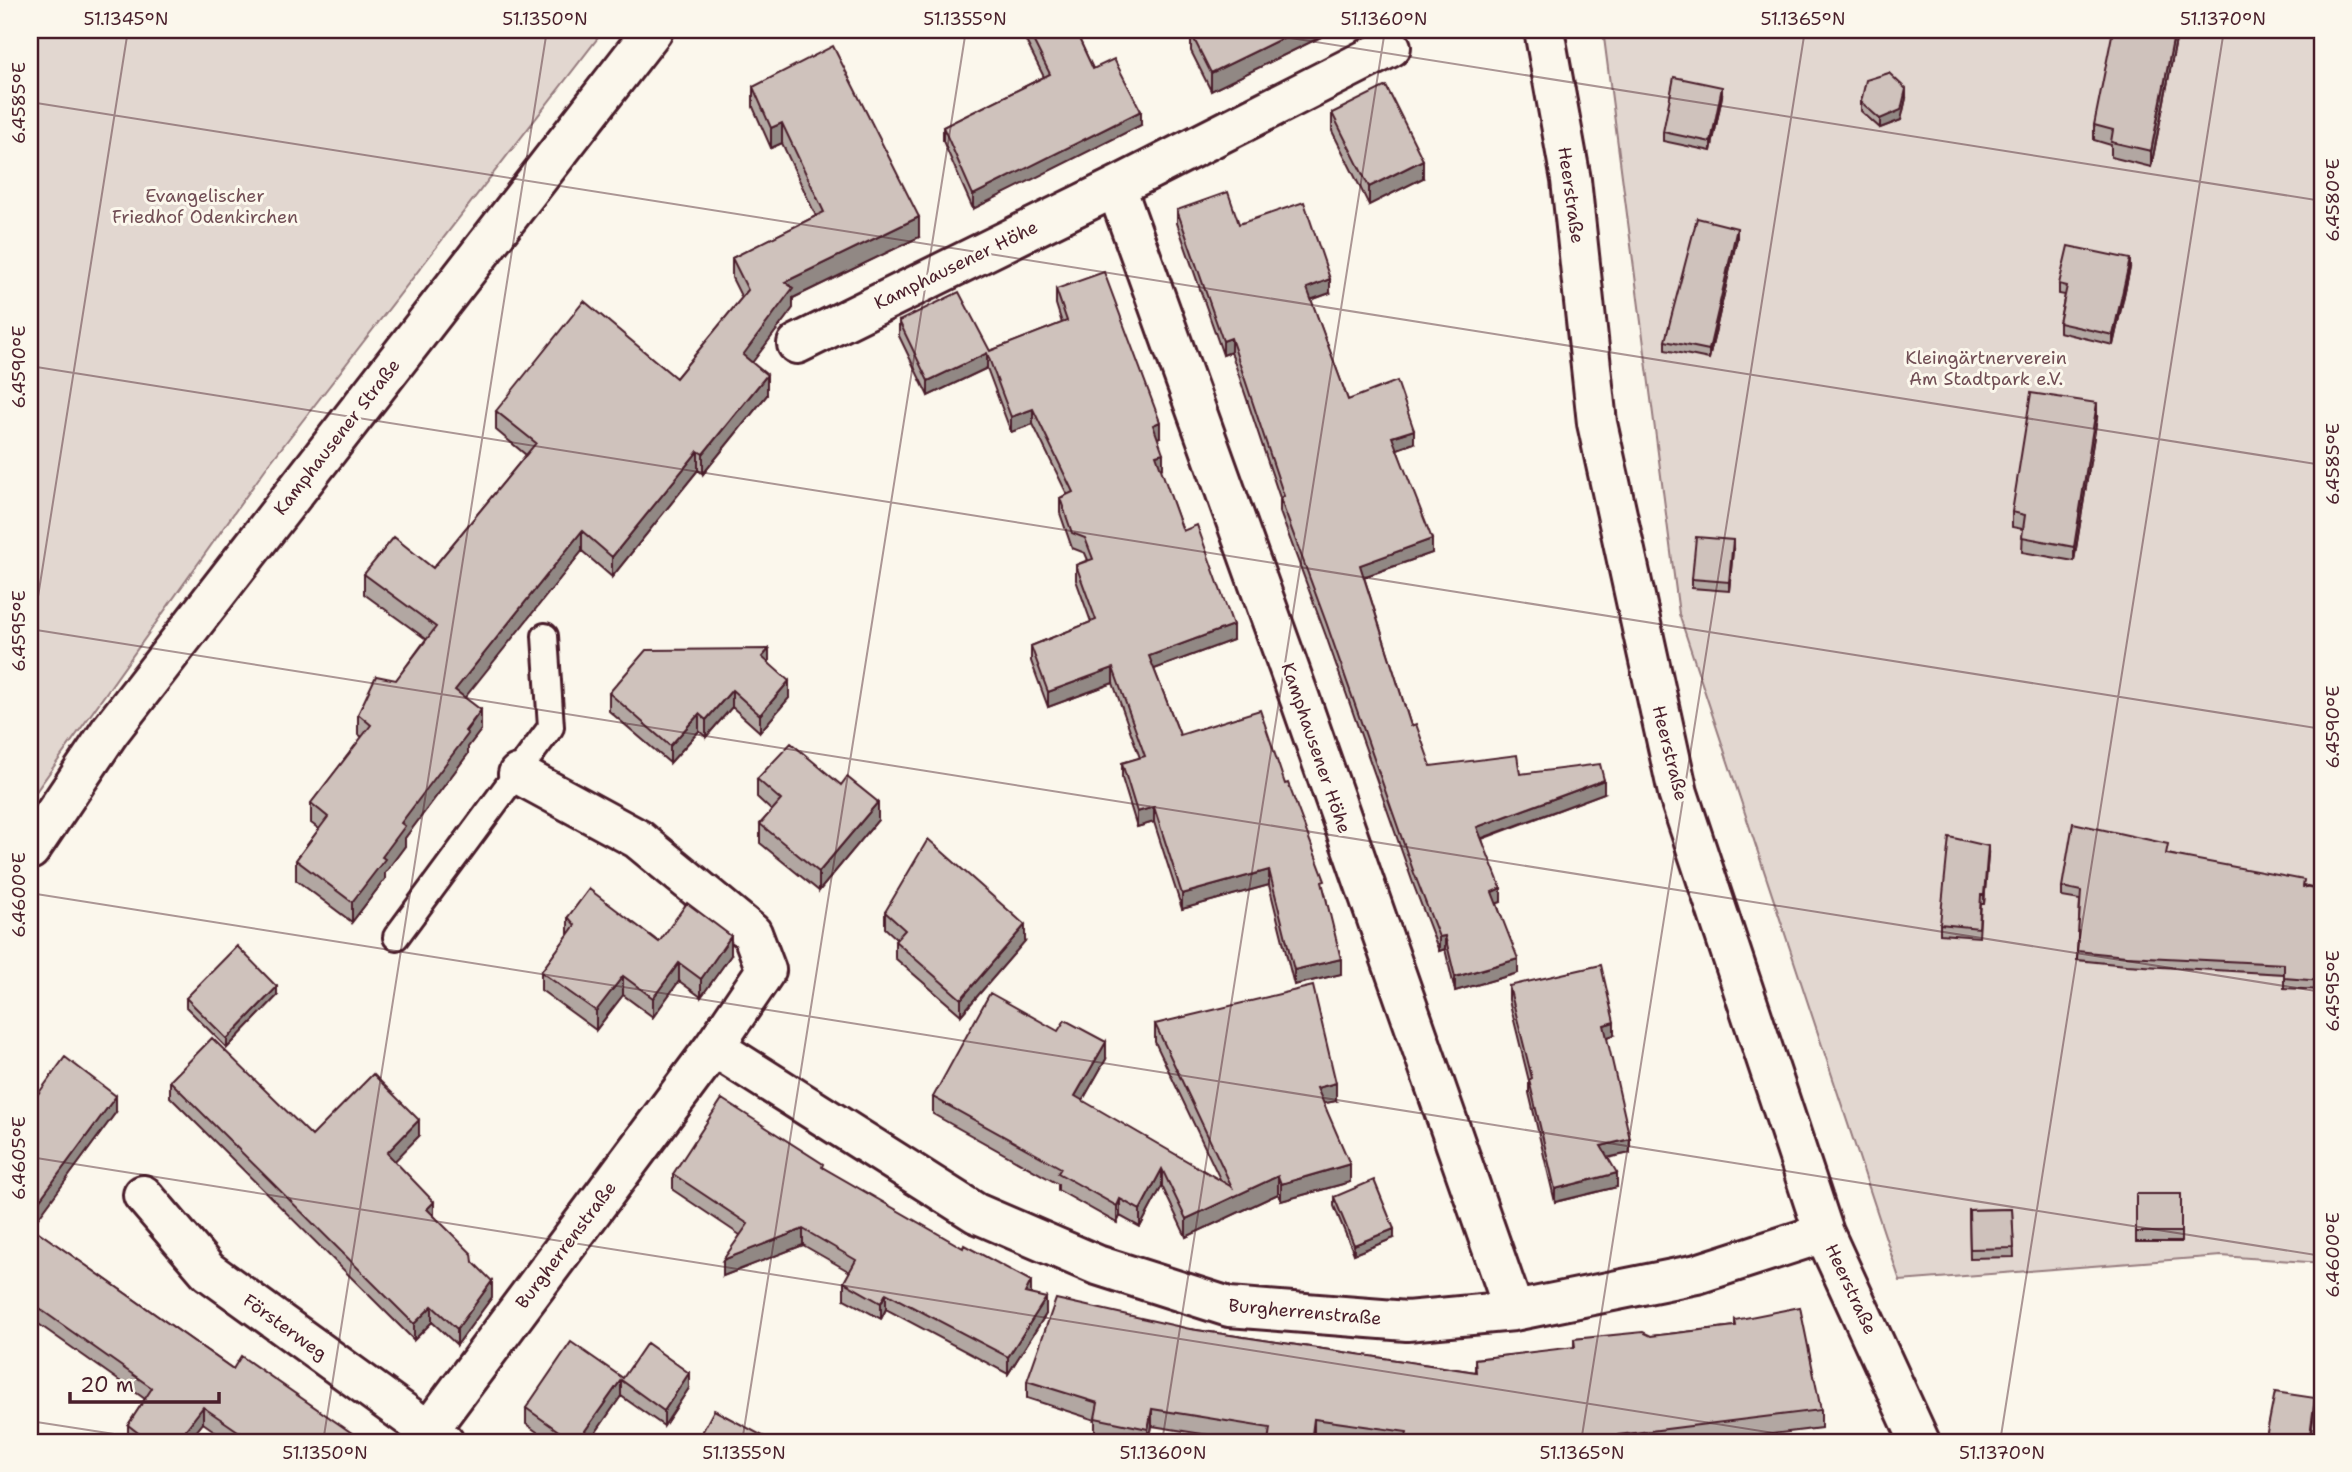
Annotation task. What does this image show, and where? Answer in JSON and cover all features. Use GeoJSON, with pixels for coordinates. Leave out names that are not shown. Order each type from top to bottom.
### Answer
{"type":"FeatureCollection","features":[{"type":"Feature","properties":{"kind":"street","name":"Kamphausener Straße"},"geometry":{"type":"LineString","coordinates":[[30,850],[110,731],[653,30]]}},
{"type":"Feature","properties":{"kind":"street","name":"Heerstraße"},"geometry":{"type":"LineString","coordinates":[[1544,30],[1571,180],[1597,423],[1678,793],[1824,1233],[1920,1442]]}},
{"type":"Feature","properties":{"kind":"street","name":"Kamphausener Höhe"},"geometry":{"type":"LineString","coordinates":[[796,344],[1116,187],[1391,47]]}},
{"type":"Feature","properties":{"kind":"street","name":"Kamphausener Höhe"},"geometry":{"type":"LineString","coordinates":[[1116,187],[1300,699],[1514,1311]]}},
{"type":"Feature","properties":{"kind":"street","name":"Burgherrenstraße"},"geometry":{"type":"LineString","coordinates":[[430,1438],[766,970],[752,933],[638,839],[518,774]]}},
{"type":"Feature","properties":{"kind":"street","name":"Burgherrenstraße"},"geometry":{"type":"LineString","coordinates":[[713,1047],[976,1213],[1097,1265],[1229,1307],[1407,1321],[1514,1311],[1697,1274],[1824,1233]]}},
{"type":"Feature","properties":{"kind":"street","name":"Försterweg"},"geometry":{"type":"LineString","coordinates":[[142,1195],[208,1271],[430,1438]]}},
{"type":"Feature","properties":{"kind":"lane"},"geometry":{"type":"LineString","coordinates":[[396,937],[551,727],[545,636]]}},
{"type":"Feature","properties":{"kind":"green space","name":"Evangelischer Friedhof Odenkirchen"},"geometry":{"type":"Polygon","coordinates":[[[30,30],[604,30],[266,468],[30,800],[30,30]]]}},
{"type":"Feature","properties":{"kind":"green space","name":"Kleingärtnerverein Am Stadtpark e.V."},"geometry":{"type":"Polygon","coordinates":[[[1603,30],[2322,30],[2322,1263],[2221,1256],[1900,1281],[1679,614],[1603,30]]]}},
{"type":"Feature","properties":{"kind":"building"},"geometry":{"type":"Polygon","coordinates":[[[1028,30],[1075,30],[1093,69],[1114,59],[1141,111],[973,195],[943,127],[1050,74],[1028,30]]]}},
{"type":"Feature","properties":{"kind":"building"},"geometry":{"type":"Polygon","coordinates":[[[1198,30],[1299,30],[1211,73],[1191,33],[1198,30]]]}},
{"type":"Feature","properties":{"kind":"building"},"geometry":{"type":"Polygon","coordinates":[[[2113,30],[2175,30],[2151,151],[2111,142],[2113,130],[2094,125],[2113,30]]]}},
{"type":"Feature","properties":{"kind":"building"},"geometry":{"type":"Polygon","coordinates":[[[833,46],[919,217],[785,282],[793,288],[743,355],[767,375],[703,454],[698,451],[612,557],[582,531],[455,690],[481,710],[465,731],[468,734],[401,823],[405,826],[382,857],[385,859],[352,902],[296,860],[328,817],[311,803],[371,725],[358,714],[376,676],[396,680],[436,627],[364,574],[394,537],[433,568],[536,443],[496,411],[584,301],[676,378],[748,290],[732,258],[824,212],[782,123],[771,128],[753,87],[833,46]]]}},
{"type":"Feature","properties":{"kind":"building"},"geometry":{"type":"Polygon","coordinates":[[[1889,73],[1906,89],[1901,110],[1880,119],[1861,102],[1866,80],[1889,73]]]}},
{"type":"Feature","properties":{"kind":"building"},"geometry":{"type":"Polygon","coordinates":[[[1674,77],[1722,87],[1711,142],[1663,132],[1674,77]]]}},
{"type":"Feature","properties":{"kind":"building"},"geometry":{"type":"Polygon","coordinates":[[[1386,86],[1423,160],[1369,187],[1332,113],[1386,86]]]}},
{"type":"Feature","properties":{"kind":"building"},"geometry":{"type":"Polygon","coordinates":[[[1228,192],[1239,224],[1304,202],[1330,279],[1307,288],[1348,400],[1397,381],[1414,430],[1392,437],[1432,539],[1360,565],[1411,726],[1416,724],[1431,766],[1517,755],[1520,774],[1600,764],[1604,780],[1477,827],[1501,888],[1492,892],[1518,959],[1455,977],[1445,936],[1439,937],[1414,873],[1280,498],[1284,496],[1231,338],[1223,341],[1177,210],[1228,192]]]}},
{"type":"Feature","properties":{"kind":"building"},"geometry":{"type":"Polygon","coordinates":[[[1697,218],[1737,228],[1709,350],[1665,341],[1697,218]]]}},
{"type":"Feature","properties":{"kind":"building"},"geometry":{"type":"Polygon","coordinates":[[[2068,246],[2130,259],[2113,335],[2059,323],[2067,286],[2059,284],[2068,246]]]}},
{"type":"Feature","properties":{"kind":"building"},"geometry":{"type":"Polygon","coordinates":[[[1104,272],[1160,422],[1153,425],[1163,453],[1156,455],[1183,531],[1197,525],[1233,625],[1149,656],[1180,735],[1260,710],[1285,784],[1288,783],[1325,881],[1322,882],[1341,959],[1294,970],[1269,870],[1182,894],[1154,807],[1137,812],[1122,763],[1145,756],[1113,668],[1048,692],[1031,646],[1096,620],[1076,565],[1093,559],[1085,538],[1072,533],[1060,498],[1073,492],[1033,409],[1011,417],[987,353],[928,381],[899,321],[959,292],[990,351],[1067,321],[1056,289],[1104,272]]]}},
{"type":"Feature","properties":{"kind":"building"},"geometry":{"type":"Polygon","coordinates":[[[2031,393],[2097,403],[2074,547],[2022,537],[2025,515],[2012,512],[2031,393]]]}},
{"type":"Feature","properties":{"kind":"building"},"geometry":{"type":"Polygon","coordinates":[[[1696,537],[1733,540],[1729,582],[1692,579],[1696,537]]]}},
{"type":"Feature","properties":{"kind":"building"},"geometry":{"type":"Polygon","coordinates":[[[769,649],[762,657],[789,681],[760,715],[732,690],[706,720],[699,714],[670,746],[609,693],[646,650],[769,649]]]}},
{"type":"Feature","properties":{"kind":"building"},"geometry":{"type":"Polygon","coordinates":[[[791,743],[841,785],[847,777],[878,802],[819,872],[760,824],[781,800],[757,779],[791,743]]]}},
{"type":"Feature","properties":{"kind":"building"},"geometry":{"type":"Polygon","coordinates":[[[2073,823],[2168,844],[2166,854],[2304,880],[2303,887],[2322,890],[2322,981],[2284,978],[2284,964],[2077,951],[2081,891],[2062,887],[2073,823]]]}},
{"type":"Feature","properties":{"kind":"building"},"geometry":{"type":"Polygon","coordinates":[[[1949,837],[1988,846],[1979,928],[1940,924],[1949,837]]]}},
{"type":"Feature","properties":{"kind":"building"},"geometry":{"type":"Polygon","coordinates":[[[928,839],[1025,925],[961,999],[895,941],[905,930],[885,912],[928,839]]]}},
{"type":"Feature","properties":{"kind":"building"},"geometry":{"type":"Polygon","coordinates":[[[589,889],[659,942],[687,903],[731,936],[701,979],[679,963],[653,998],[623,976],[596,1011],[541,972],[575,925],[568,917],[589,889]]]}},
{"type":"Feature","properties":{"kind":"building"},"geometry":{"type":"Polygon","coordinates":[[[237,946],[277,987],[227,1039],[186,998],[237,946]]]}},
{"type":"Feature","properties":{"kind":"building"},"geometry":{"type":"Polygon","coordinates":[[[1601,965],[1614,1022],[1604,1025],[1630,1139],[1601,1146],[1617,1173],[1555,1189],[1509,986],[1601,965]]]}},
{"type":"Feature","properties":{"kind":"building"},"geometry":{"type":"Polygon","coordinates":[[[1313,986],[1336,1083],[1317,1088],[1350,1164],[1281,1184],[1278,1176],[1186,1219],[1162,1169],[1140,1210],[1120,1199],[1117,1206],[1058,1173],[1061,1168],[933,1097],[990,993],[1058,1031],[1065,1020],[1106,1042],[1075,1096],[1232,1187],[1155,1024],[1313,986]]]}},
{"type":"Feature","properties":{"kind":"building"},"geometry":{"type":"Polygon","coordinates":[[[212,1038],[312,1136],[373,1074],[419,1120],[387,1153],[434,1202],[427,1209],[472,1254],[473,1262],[492,1281],[457,1329],[432,1306],[414,1324],[170,1081],[212,1038]]]}},
{"type":"Feature","properties":{"kind":"building"},"geometry":{"type":"Polygon","coordinates":[[[65,1057],[116,1096],[30,1213],[30,1105],[65,1057]]]}},
{"type":"Feature","properties":{"kind":"building"},"geometry":{"type":"Polygon","coordinates":[[[722,1099],[823,1164],[822,1167],[963,1248],[964,1245],[1031,1281],[1025,1293],[1046,1298],[1008,1357],[886,1293],[881,1303],[844,1282],[856,1260],[803,1229],[723,1260],[748,1224],[673,1174],[722,1099]]]}},
{"type":"Feature","properties":{"kind":"building"},"geometry":{"type":"Polygon","coordinates":[[[1374,1180],[1394,1229],[1354,1245],[1334,1197],[1374,1180]]]}},
{"type":"Feature","properties":{"kind":"building"},"geometry":{"type":"Polygon","coordinates":[[[2136,1194],[2181,1194],[2181,1232],[2136,1232],[2136,1194]]]}},
{"type":"Feature","properties":{"kind":"building"},"geometry":{"type":"Polygon","coordinates":[[[2012,1209],[2014,1248],[1970,1249],[1969,1210],[2012,1209]]]}},
{"type":"Feature","properties":{"kind":"building"},"geometry":{"type":"Polygon","coordinates":[[[30,1226],[233,1369],[241,1356],[359,1438],[356,1442],[254,1442],[203,1407],[176,1442],[150,1442],[128,1425],[152,1388],[30,1302],[30,1226]]]}},
{"type":"Feature","properties":{"kind":"building"},"geometry":{"type":"Polygon","coordinates":[[[1056,1299],[1190,1329],[1476,1372],[1475,1359],[1575,1347],[1574,1339],[1643,1332],[1651,1336],[1736,1326],[1735,1320],[1800,1307],[1821,1410],[1586,1439],[1586,1442],[1405,1442],[1407,1432],[1314,1419],[1311,1442],[1268,1442],[1270,1428],[1152,1409],[1148,1429],[1095,1418],[1098,1403],[1027,1381],[1056,1299]]]}},
{"type":"Feature","properties":{"kind":"building"},"geometry":{"type":"Polygon","coordinates":[[[571,1342],[623,1378],[647,1343],[689,1373],[664,1411],[621,1380],[577,1442],[574,1442],[526,1408],[571,1342]]]}},
{"type":"Feature","properties":{"kind":"building"},"geometry":{"type":"Polygon","coordinates":[[[2275,1392],[2315,1398],[2309,1442],[2265,1442],[2275,1392]]]}},
{"type":"Feature","properties":{"kind":"building"},"geometry":{"type":"Polygon","coordinates":[[[714,1410],[774,1442],[697,1442],[714,1410]]]}}]}
